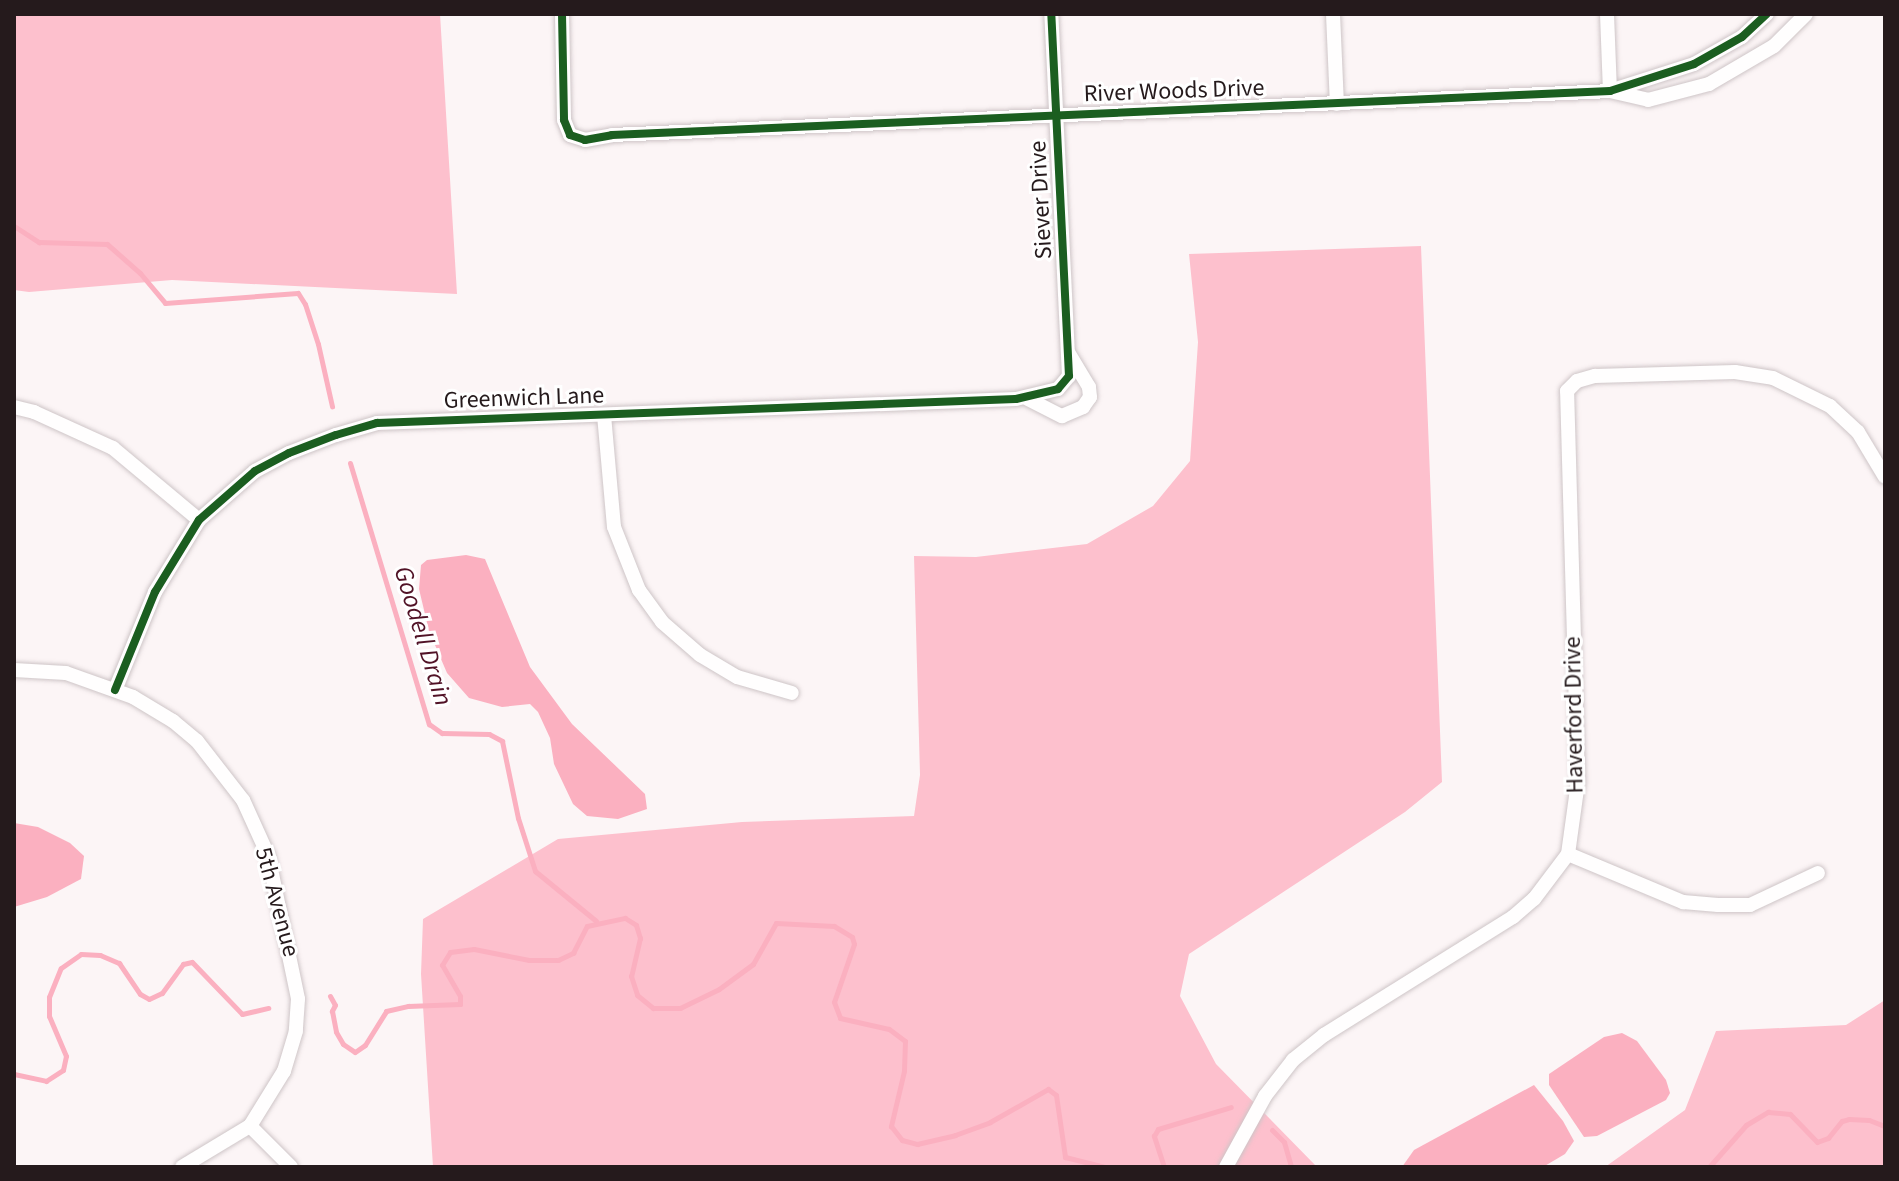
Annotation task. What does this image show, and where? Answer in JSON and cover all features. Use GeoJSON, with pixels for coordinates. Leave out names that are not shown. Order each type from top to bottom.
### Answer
{"type":"FeatureCollection","features":[{"type":"Feature","properties":{"kind":"street","name":"River Woods Drive"},"geometry":{"type":"LineString","coordinates":[[562,14],[566,129],[577,139],[585,140],[612,135],[1610,91],[1694,64],[1742,37],[1767,14]]}},
{"type":"Feature","properties":{"kind":"street","name":"Siever Drive"},"geometry":{"type":"LineString","coordinates":[[1051,14],[1069,376],[1063,382]]}},
{"type":"Feature","properties":{"kind":"street"},"geometry":{"type":"LineString","coordinates":[[1333,14],[1337,104]]}},
{"type":"Feature","properties":{"kind":"street"},"geometry":{"type":"LineString","coordinates":[[1607,14],[1610,91]]}},
{"type":"Feature","properties":{"kind":"street","name":"River Woods Drive"},"geometry":{"type":"LineString","coordinates":[[1610,91],[1627,98],[1648,100],[1709,84],[1774,46],[1806,14]]}},
{"type":"Feature","properties":{"kind":"street","name":"Siever Drive"},"geometry":{"type":"LineString","coordinates":[[1068,353],[1089,387],[1090,397],[1083,407]]}},
{"type":"Feature","properties":{"kind":"street","name":"Haverford Drive"},"geometry":{"type":"LineString","coordinates":[[1226,1167],[1265,1096],[1293,1060],[1324,1035],[1513,917],[1534,899],[1568,854],[1578,782],[1567,391],[1577,381],[1595,376],[1735,372],[1773,378],[1830,406],[1858,432],[1885,477]]}},
{"type":"Feature","properties":{"kind":"street","name":"Greenwich Lane"},"geometry":{"type":"LineString","coordinates":[[115,690],[155,592],[199,520],[255,471],[336,435],[377,423],[1028,399],[1052,393],[1063,382]]}},
{"type":"Feature","properties":{"kind":"street","name":"Greenwich Lane"},"geometry":{"type":"LineString","coordinates":[[1028,399],[1062,416],[1083,407]]}},
{"type":"Feature","properties":{"kind":"street"},"geometry":{"type":"LineString","coordinates":[[14,407],[34,412],[113,448],[199,520]]}},
{"type":"Feature","properties":{"kind":"street"},"geometry":{"type":"LineString","coordinates":[[604,415],[614,527],[639,590],[662,622],[700,655],[737,677],[792,693]]}},
{"type":"Feature","properties":{"kind":"street","name":"5th Avenue"},"geometry":{"type":"LineString","coordinates":[[14,670],[66,673],[115,690],[173,721],[197,741],[243,800],[268,855],[297,981],[298,1016],[284,1071],[250,1126]]}},
{"type":"Feature","properties":{"kind":"street"},"geometry":{"type":"LineString","coordinates":[[1568,854],[1683,902],[1718,905],[1750,905],[1818,873]]}},
{"type":"Feature","properties":{"kind":"street"},"geometry":{"type":"LineString","coordinates":[[182,1167],[250,1126],[291,1167]]}},
{"type":"Feature","properties":{"kind":"shaded area"},"geometry":{"type":"Polygon","coordinates":[[[14,14],[440,14],[457,294],[172,280],[29,292],[14,290],[14,14]]]}},
{"type":"Feature","properties":{"kind":"shaded area"},"geometry":{"type":"Polygon","coordinates":[[[1421,246],[1442,782],[1405,812],[1189,954],[1180,996],[1216,1064],[1317,1167],[433,1167],[421,974],[423,919],[558,839],[742,822],[914,816],[920,775],[914,556],[976,557],[1087,544],[1153,506],[1190,461],[1198,342],[1189,254],[1421,246]]]}},
{"type":"Feature","properties":{"kind":"shaded area"},"geometry":{"type":"Polygon","coordinates":[[[466,555],[485,559],[530,667],[572,724],[645,794],[647,809],[618,819],[587,816],[573,804],[554,764],[550,738],[538,712],[530,704],[502,707],[469,698],[447,673],[429,631],[419,589],[421,565],[427,560],[466,555]]]}},
{"type":"Feature","properties":{"kind":"shaded area"},"geometry":{"type":"Polygon","coordinates":[[[14,823],[38,827],[70,843],[84,856],[81,879],[47,897],[14,907],[14,823]]]}},
{"type":"Feature","properties":{"kind":"shaded area"},"geometry":{"type":"Polygon","coordinates":[[[1885,1000],[1885,1167],[1605,1167],[1685,1110],[1716,1031],[1846,1025],[1885,1000]]]}},
{"type":"Feature","properties":{"kind":"shaded area"},"geometry":{"type":"Polygon","coordinates":[[[1622,1033],[1637,1041],[1666,1080],[1670,1093],[1666,1100],[1597,1136],[1584,1137],[1549,1085],[1549,1074],[1604,1037],[1622,1033]]]}},
{"type":"Feature","properties":{"kind":"shaded area"},"geometry":{"type":"Polygon","coordinates":[[[1534,1085],[1563,1121],[1574,1141],[1565,1154],[1543,1167],[1402,1167],[1414,1150],[1534,1085]]]}},
{"type":"Feature","properties":{"kind":"waterway","name":"Goodell Drain"},"geometry":{"type":"LineString","coordinates":[[14,226],[39,242],[107,244],[140,273],[165,303],[298,293],[305,304],[318,344],[332,406]]}},
{"type":"Feature","properties":{"kind":"waterway","name":"Goodell Drain"},"geometry":{"type":"LineString","coordinates":[[350,463],[429,724],[442,733],[489,734],[502,741],[518,818],[535,871],[596,921]]}},
{"type":"Feature","properties":{"kind":"waterway"},"geometry":{"type":"LineString","coordinates":[[330,996],[335,1005],[332,1011],[336,1032],[343,1044],[355,1052],[365,1045],[386,1011],[408,1006],[460,1004],[460,996],[442,965],[450,952],[474,949],[529,960],[558,960],[573,953],[587,926],[625,918],[636,925],[640,938],[631,976],[637,995],[653,1008],[680,1008],[719,989],[753,964],[776,923],[834,926],[852,937],[854,944],[834,1002],[840,1018],[889,1029],[905,1041],[904,1071],[891,1126],[902,1140],[917,1144],[955,1135],[990,1122],[1048,1089],[1056,1095],[1065,1157],[1105,1167]]}},
{"type":"Feature","properties":{"kind":"waterway"},"geometry":{"type":"LineString","coordinates":[[14,1074],[46,1081],[63,1070],[66,1056],[49,1016],[49,997],[61,968],[81,954],[100,955],[119,963],[140,994],[149,999],[162,993],[183,964],[192,962],[242,1014],[268,1008]]}},
{"type":"Feature","properties":{"kind":"waterway"},"geometry":{"type":"LineString","coordinates":[[1164,1167],[1154,1136],[1158,1129],[1231,1107]]}},
{"type":"Feature","properties":{"kind":"waterway"},"geometry":{"type":"LineString","coordinates":[[1709,1167],[1746,1125],[1768,1112],[1790,1114],[1817,1142],[1828,1138],[1842,1121],[1849,1119],[1869,1120],[1885,1126]]}},
{"type":"Feature","properties":{"kind":"waterway"},"geometry":{"type":"LineString","coordinates":[[1272,1130],[1284,1142],[1291,1167]]}},
{"type":"Feature","properties":{"kind":"cycle path"},"geometry":{"type":"LineString","coordinates":[[562,14],[564,120],[570,135],[585,140],[612,135],[1610,91],[1694,64],[1742,37],[1767,14]]}},
{"type":"Feature","properties":{"kind":"cycle path"},"geometry":{"type":"LineString","coordinates":[[115,690],[155,592],[199,520],[255,471],[289,453],[336,435],[377,423],[1016,399],[1058,389],[1069,376],[1051,14]]}}]}
